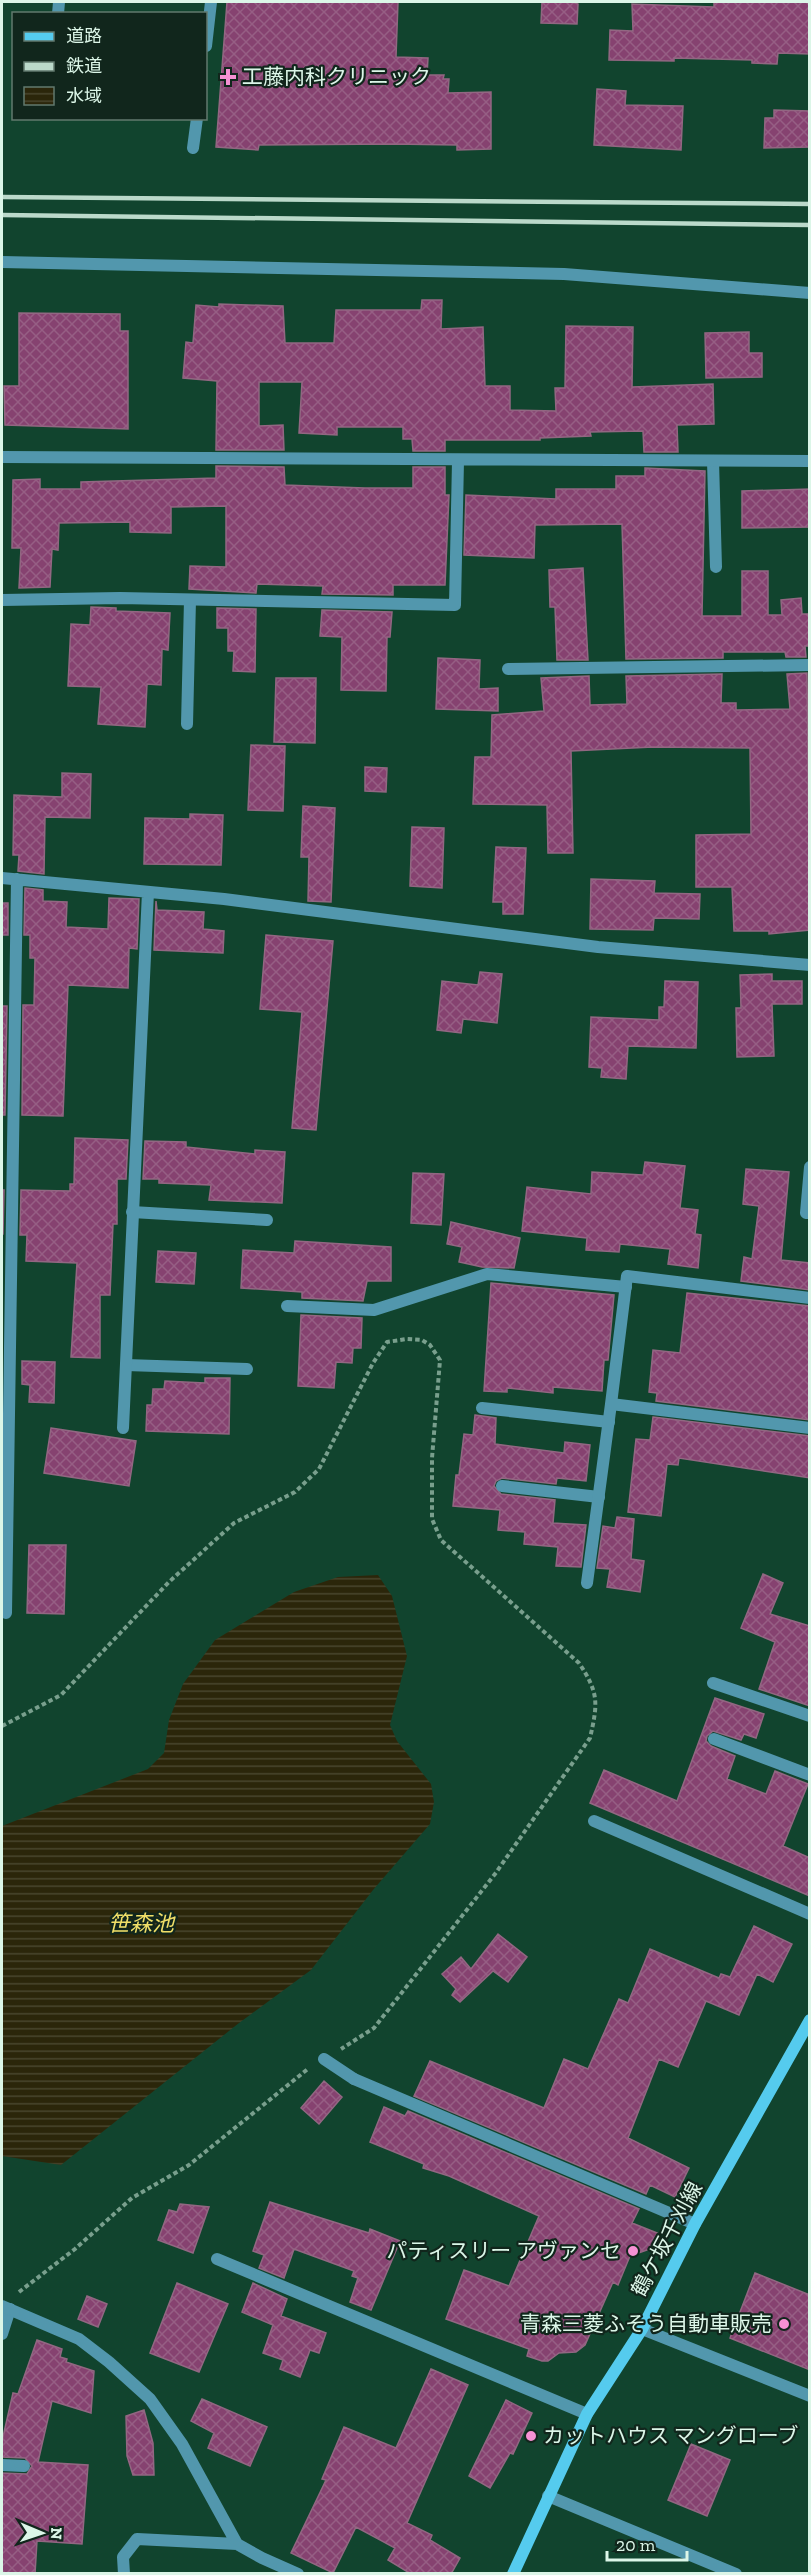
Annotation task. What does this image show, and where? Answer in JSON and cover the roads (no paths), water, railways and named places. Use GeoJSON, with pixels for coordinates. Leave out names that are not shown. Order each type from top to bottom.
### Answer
{"type":"FeatureCollection","features":[{"type":"Feature","properties":{"kind":"main road","name":"鶴ケ坂千刈線"},"geometry":{"type":"LineString","coordinates":[[513,2574],[587,2414],[642,2329],[695,2224],[810,2020]]}},
{"type":"Feature","properties":{"kind":"street"},"geometry":{"type":"LineString","coordinates":[[207,37],[211,2]]}},
{"type":"Feature","properties":{"kind":"street"},"geometry":{"type":"LineString","coordinates":[[193,148],[197,120]]}},
{"type":"Feature","properties":{"kind":"street"},"geometry":{"type":"LineString","coordinates":[[2,262],[564,274],[810,293]]}},
{"type":"Feature","properties":{"kind":"street"},"geometry":{"type":"LineString","coordinates":[[2,457],[810,461]]}},
{"type":"Feature","properties":{"kind":"street"},"geometry":{"type":"LineString","coordinates":[[2,600],[190,600],[455,605],[458,461]]}},
{"type":"Feature","properties":{"kind":"street"},"geometry":{"type":"LineString","coordinates":[[713,461],[716,567]]}},
{"type":"Feature","properties":{"kind":"street"},"geometry":{"type":"LineString","coordinates":[[188,724],[190,600]]}},
{"type":"Feature","properties":{"kind":"street"},"geometry":{"type":"LineString","coordinates":[[508,669],[810,665]]}},
{"type":"Feature","properties":{"kind":"street"},"geometry":{"type":"LineString","coordinates":[[2,878],[362,915],[598,947],[810,965]]}},
{"type":"Feature","properties":{"kind":"street"},"geometry":{"type":"LineString","coordinates":[[6,1612],[5,1481],[17,879]]}},
{"type":"Feature","properties":{"kind":"street"},"geometry":{"type":"LineString","coordinates":[[123,1428],[148,892]]}},
{"type":"Feature","properties":{"kind":"street"},"geometry":{"type":"LineString","coordinates":[[810,1167],[806,1213],[810,1213]]}},
{"type":"Feature","properties":{"kind":"street"},"geometry":{"type":"LineString","coordinates":[[132,1212],[267,1220]]}},
{"type":"Feature","properties":{"kind":"street"},"geometry":{"type":"LineString","coordinates":[[287,1306],[374,1310],[487,1274],[626,1287]]}},
{"type":"Feature","properties":{"kind":"street"},"geometry":{"type":"LineString","coordinates":[[587,1583],[627,1276],[810,1298]]}},
{"type":"Feature","properties":{"kind":"street"},"geometry":{"type":"LineString","coordinates":[[126,1365],[247,1369]]}},
{"type":"Feature","properties":{"kind":"street"},"geometry":{"type":"LineString","coordinates":[[611,1404],[810,1428]]}},
{"type":"Feature","properties":{"kind":"street"},"geometry":{"type":"LineString","coordinates":[[482,1408],[609,1422]]}},
{"type":"Feature","properties":{"kind":"street"},"geometry":{"type":"LineString","coordinates":[[502,1486],[599,1497]]}},
{"type":"Feature","properties":{"kind":"street"},"geometry":{"type":"LineString","coordinates":[[713,1683],[810,1716]]}},
{"type":"Feature","properties":{"kind":"street"},"geometry":{"type":"LineString","coordinates":[[714,1740],[810,1774]]}},
{"type":"Feature","properties":{"kind":"street"},"geometry":{"type":"LineString","coordinates":[[594,1821],[810,1914]]}},
{"type":"Feature","properties":{"kind":"street"},"geometry":{"type":"LineString","coordinates":[[324,2059],[354,2079],[695,2224]]}},
{"type":"Feature","properties":{"kind":"street"},"geometry":{"type":"LineString","coordinates":[[217,2259],[587,2414]]}},
{"type":"Feature","properties":{"kind":"street"},"geometry":{"type":"LineString","coordinates":[[2,2334],[6,2307],[79,2339],[150,2399],[182,2444],[237,2544]]}},
{"type":"Feature","properties":{"kind":"street"},"geometry":{"type":"LineString","coordinates":[[642,2329],[810,2396]]}},
{"type":"Feature","properties":{"kind":"street"},"geometry":{"type":"LineString","coordinates":[[2,2465],[24,2466]]}},
{"type":"Feature","properties":{"kind":"street"},"geometry":{"type":"LineString","coordinates":[[548,2496],[736,2574]]}},
{"type":"Feature","properties":{"kind":"street"},"geometry":{"type":"LineString","coordinates":[[123,2574],[123,2557],[137,2539],[237,2544],[298,2574]]}},
{"type":"Feature","properties":{"kind":"water","name":"笹森池"},"geometry":{"type":"Polygon","coordinates":[[[378,1575],[392,1596],[407,1656],[390,1725],[397,1741],[431,1784],[434,1802],[430,1824],[373,1890],[311,1970],[239,2023],[61,2165],[2,2156],[2,1826],[148,1769],[164,1753],[169,1720],[183,1684],[215,1640],[294,1592],[338,1577],[378,1575]]]}},
{"type":"Feature","properties":{"kind":"railway"},"geometry":{"type":"LineString","coordinates":[[2,197],[810,204]]}},
{"type":"Feature","properties":{"kind":"railway"},"geometry":{"type":"LineString","coordinates":[[2,215],[810,225]]}},
{"type":"Feature","properties":{"kind":"place","name":"工藤内科クリニック"},"geometry":{"type":"Point","coordinates":[228,77]}},
{"type":"Feature","properties":{"kind":"place","name":"パティスリー アヴァンセ"},"geometry":{"type":"Point","coordinates":[633,2251]}},
{"type":"Feature","properties":{"kind":"place","name":"青森三菱ふそう自動車販売"},"geometry":{"type":"Point","coordinates":[784,2324]}},
{"type":"Feature","properties":{"kind":"place","name":"カットハウス マングローブ"},"geometry":{"type":"Point","coordinates":[531,2436]}}]}
